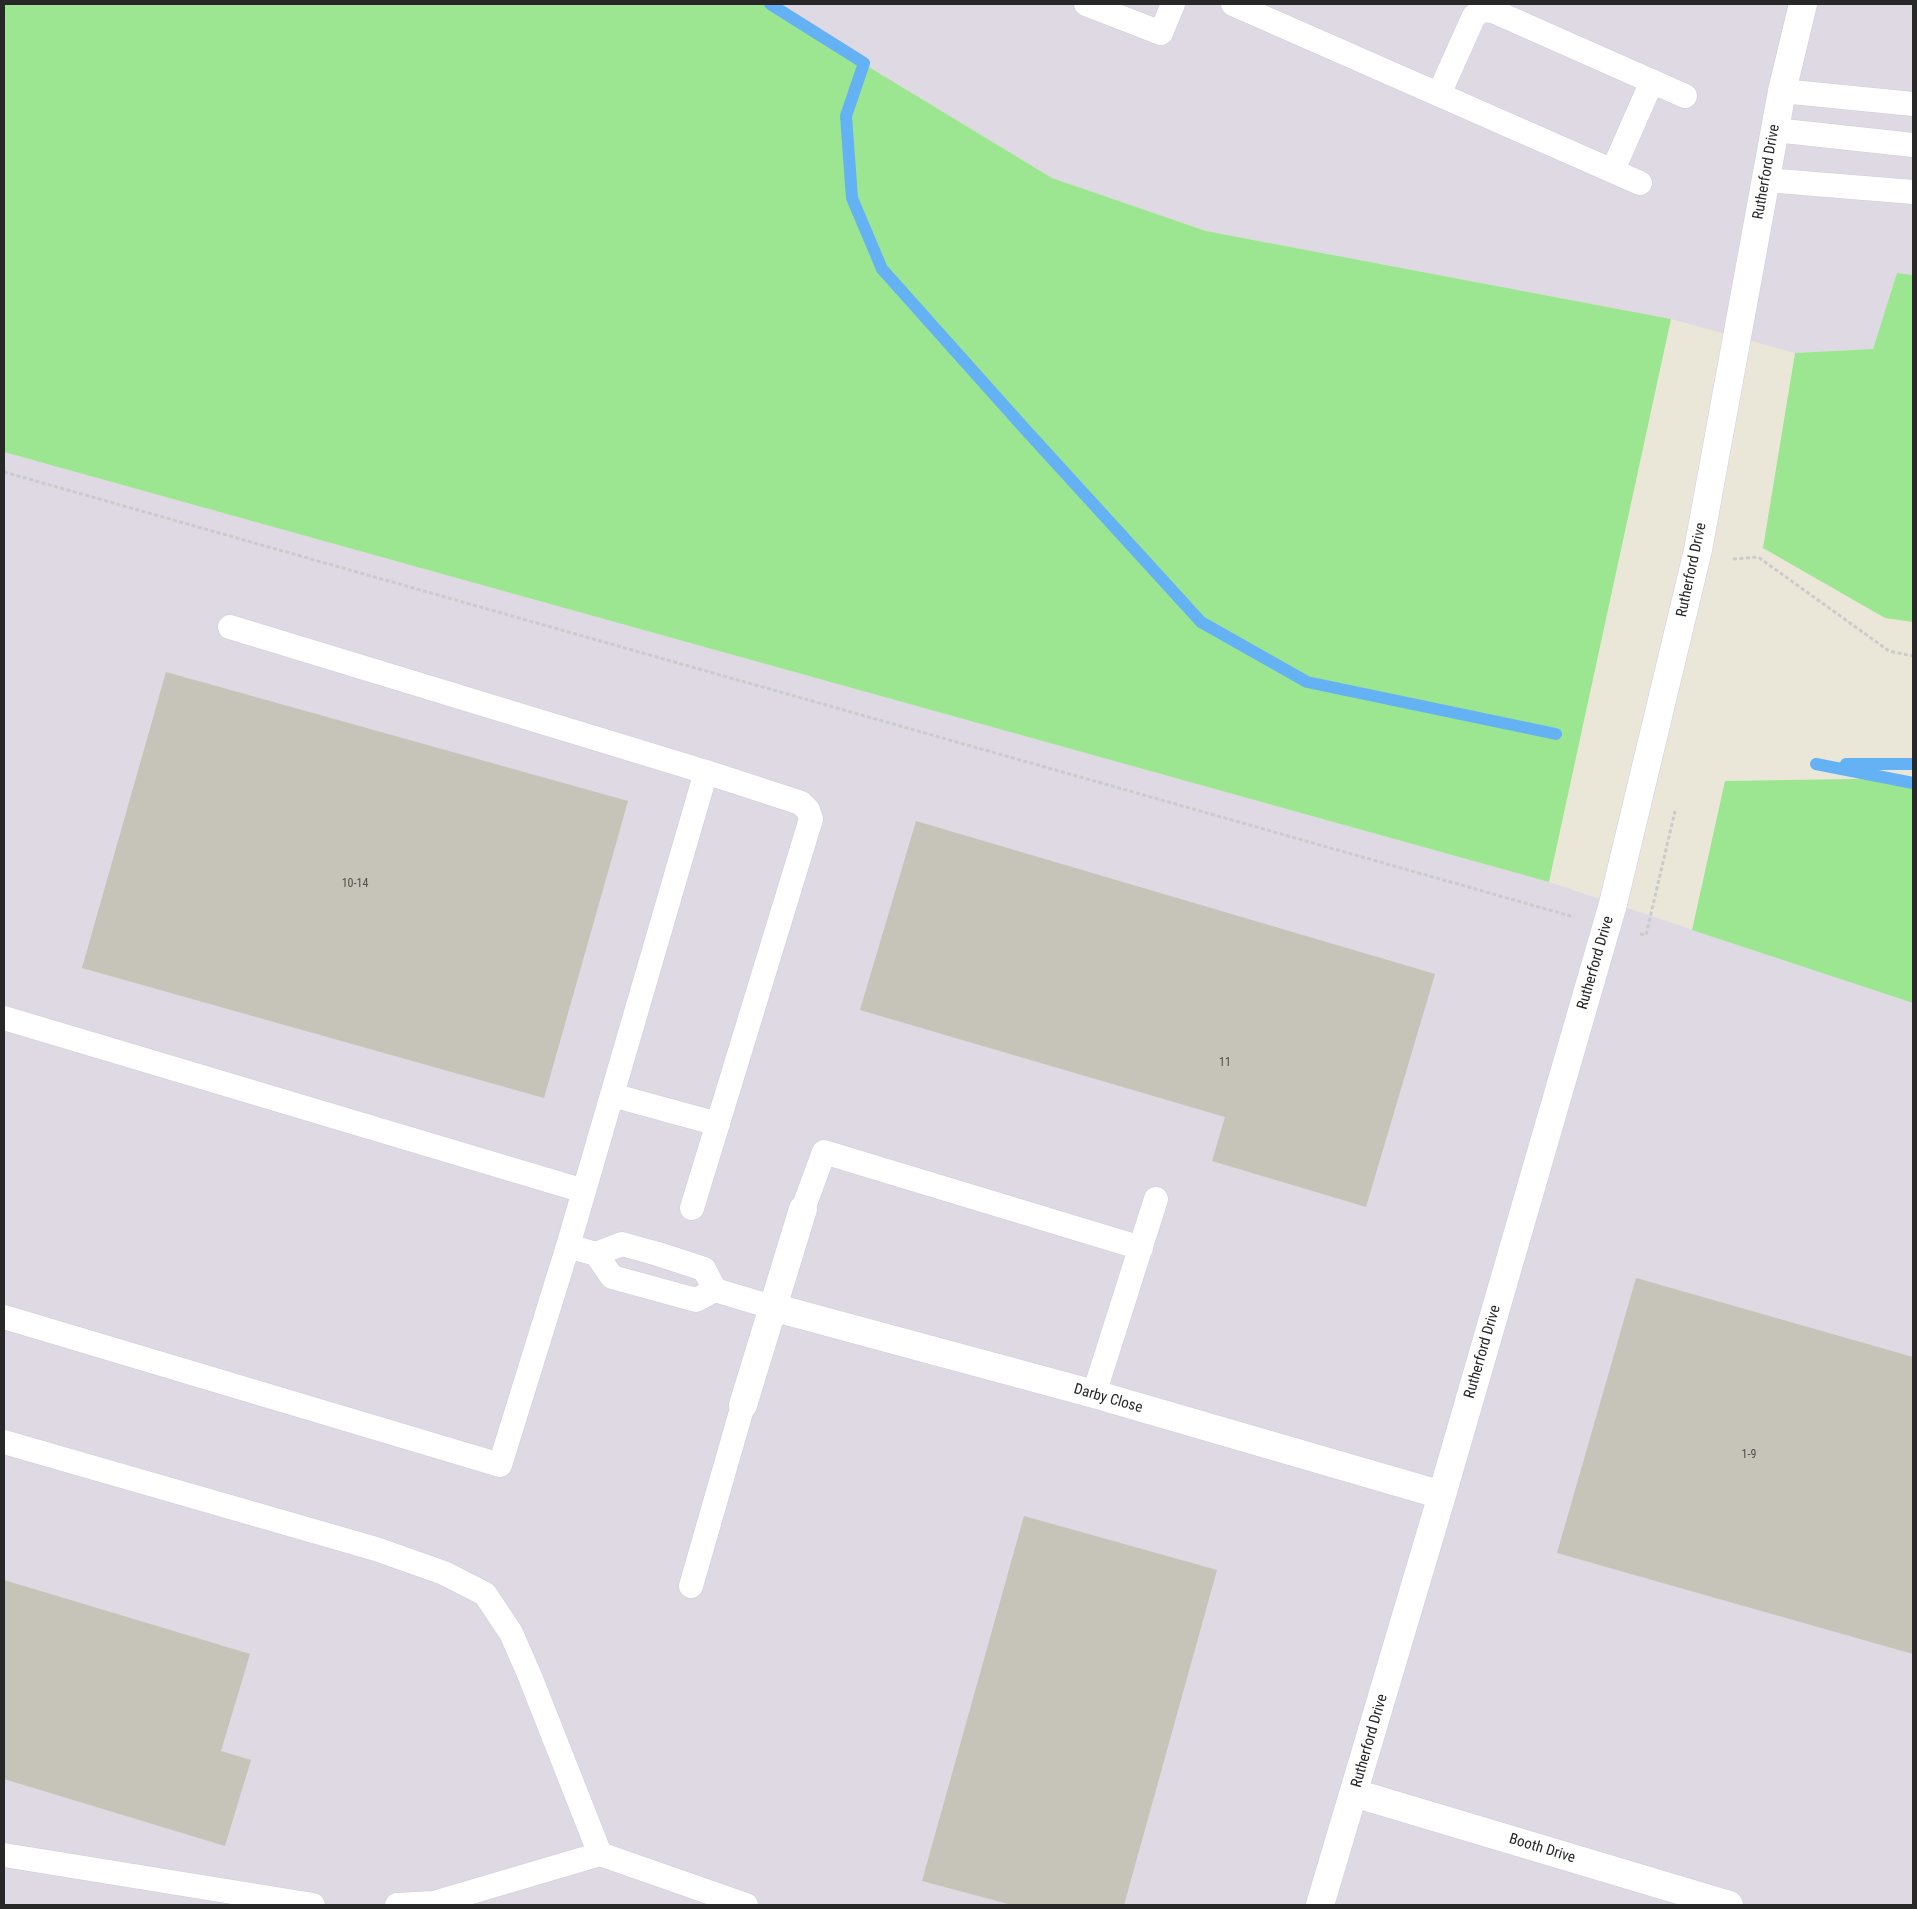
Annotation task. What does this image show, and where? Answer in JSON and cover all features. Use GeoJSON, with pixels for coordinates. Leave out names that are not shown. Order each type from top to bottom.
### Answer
{"type":"FeatureCollection","features":[{"type":"Feature","properties":{"kind":"street","name":"Rutherford Drive"},"geometry":{"type":"LineString","coordinates":[[1320,1905],[1442,1495],[1613,904],[1698,550],[1782,91],[1803,4]]}},
{"type":"Feature","properties":{"kind":"street"},"geometry":{"type":"LineString","coordinates":[[743,1404],[803,1209]]}},
{"type":"Feature","properties":{"kind":"street","name":"Darby Close"},"geometry":{"type":"LineString","coordinates":[[772,1307],[1094,1394],[1442,1495]]}},
{"type":"Feature","properties":{"kind":"street","name":"Booth Drive"},"geometry":{"type":"LineString","coordinates":[[1354,1792],[1729,1905]]}},
{"type":"Feature","properties":{"kind":"lane"},"geometry":{"type":"LineString","coordinates":[[1086,4],[1161,33],[1173,4]]}},
{"type":"Feature","properties":{"kind":"lane"},"geometry":{"type":"LineString","coordinates":[[1232,4],[1640,182]]}},
{"type":"Feature","properties":{"kind":"lane"},"geometry":{"type":"LineString","coordinates":[[1438,94],[1474,16],[1483,10],[1493,11],[1685,96]]}},
{"type":"Feature","properties":{"kind":"lane"},"geometry":{"type":"LineString","coordinates":[[1613,170],[1652,81]]}},
{"type":"Feature","properties":{"kind":"lane"},"geometry":{"type":"LineString","coordinates":[[1782,91],[1913,104]]}},
{"type":"Feature","properties":{"kind":"lane"},"geometry":{"type":"LineString","coordinates":[[1775,130],[1913,145]]}},
{"type":"Feature","properties":{"kind":"lane"},"geometry":{"type":"LineString","coordinates":[[1766,180],[1913,192]]}},
{"type":"Feature","properties":{"kind":"lane"},"geometry":{"type":"LineString","coordinates":[[230,626],[706,772],[801,803],[808,810],[811,819],[692,1208]]}},
{"type":"Feature","properties":{"kind":"lane"},"geometry":{"type":"LineString","coordinates":[[4,1317],[500,1465],[568,1246],[706,772]]}},
{"type":"Feature","properties":{"kind":"lane"},"geometry":{"type":"LineString","coordinates":[[4,1018],[584,1191]]}},
{"type":"Feature","properties":{"kind":"lane"},"geometry":{"type":"LineString","coordinates":[[612,1095],[718,1124]]}},
{"type":"Feature","properties":{"kind":"lane"},"geometry":{"type":"LineString","coordinates":[[803,1209],[824,1152],[1141,1248]]}},
{"type":"Feature","properties":{"kind":"lane"},"geometry":{"type":"LineString","coordinates":[[1094,1394],[1156,1199]]}},
{"type":"Feature","properties":{"kind":"lane"},"geometry":{"type":"LineString","coordinates":[[568,1246],[596,1254],[622,1244],[658,1254],[704,1269],[714,1290]]}},
{"type":"Feature","properties":{"kind":"lane"},"geometry":{"type":"LineString","coordinates":[[596,1254],[612,1277],[696,1300],[714,1290],[772,1307]]}},
{"type":"Feature","properties":{"kind":"lane"},"geometry":{"type":"LineString","coordinates":[[691,1586],[743,1404]]}},
{"type":"Feature","properties":{"kind":"lane"},"geometry":{"type":"LineString","coordinates":[[4,1442],[376,1549],[444,1573],[485,1594],[511,1633],[530,1674],[600,1854]]}},
{"type":"Feature","properties":{"kind":"lane"},"geometry":{"type":"LineString","coordinates":[[397,1905],[434,1903],[600,1854],[746,1905]]}},
{"type":"Feature","properties":{"kind":"lane"},"geometry":{"type":"LineString","coordinates":[[4,1855],[313,1905]]}},
{"type":"Feature","properties":{"kind":"path"},"geometry":{"type":"LineString","coordinates":[[4,472],[1575,917]]}},
{"type":"Feature","properties":{"kind":"path"},"geometry":{"type":"LineString","coordinates":[[1732,567],[1734,558],[1758,557],[1889,651],[1913,656]]}},
{"type":"Feature","properties":{"kind":"path"},"geometry":{"type":"LineString","coordinates":[[1646,935],[1675,809]]}},
{"type":"Feature","properties":{"kind":"shaded area"},"geometry":{"type":"Polygon","coordinates":[[[765,4],[1913,4],[1913,275],[1897,273],[1873,349],[1795,353],[1671,319],[1206,231],[1052,178],[765,4]]]}},
{"type":"Feature","properties":{"kind":"shaded area"},"geometry":{"type":"Polygon","coordinates":[[[4,452],[1549,882],[1913,1003],[1913,1905],[4,1905],[4,452]]]}},
{"type":"Feature","properties":{"kind":"green space"},"geometry":{"type":"Polygon","coordinates":[[[4,4],[765,4],[1052,178],[1206,231],[1671,319],[1549,882],[4,452],[4,4]]]}},
{"type":"Feature","properties":{"kind":"green space"},"geometry":{"type":"Polygon","coordinates":[[[1897,273],[1913,275],[1913,622],[1885,618],[1763,548],[1795,353],[1873,349],[1897,273]]]}},
{"type":"Feature","properties":{"kind":"green space"},"geometry":{"type":"Polygon","coordinates":[[[1913,778],[1913,1003],[1692,930],[1725,781],[1913,778]]]}},
{"type":"Feature","properties":{"kind":"building"},"geometry":{"type":"Polygon","coordinates":[[[166,672],[628,801],[544,1098],[82,968],[166,672]]]}},
{"type":"Feature","properties":{"kind":"building"},"geometry":{"type":"Polygon","coordinates":[[[916,821],[1435,974],[1366,1207],[1212,1161],[1225,1117],[860,1010],[916,821]]]}},
{"type":"Feature","properties":{"kind":"building"},"geometry":{"type":"Polygon","coordinates":[[[1636,1278],[1913,1357],[1913,1654],[1557,1553],[1636,1278]]]}},
{"type":"Feature","properties":{"kind":"building"},"geometry":{"type":"Polygon","coordinates":[[[1024,1516],[1217,1570],[1124,1905],[1012,1905],[922,1881],[1024,1516]]]}},
{"type":"Feature","properties":{"kind":"building"},"geometry":{"type":"Polygon","coordinates":[[[4,1580],[250,1654],[221,1751],[251,1760],[225,1846],[4,1779],[4,1580]]]}},
{"type":"Feature","properties":{"kind":"waterway"},"geometry":{"type":"LineString","coordinates":[[770,4],[864,63],[846,116],[852,198],[882,269],[1201,622],[1307,682],[1556,734]]}},
{"type":"Feature","properties":{"kind":"waterway"},"geometry":{"type":"LineString","coordinates":[[1816,764],[1913,783]]}},
{"type":"Feature","properties":{"kind":"waterway"},"geometry":{"type":"LineString","coordinates":[[1846,764],[1913,764]]}}]}
